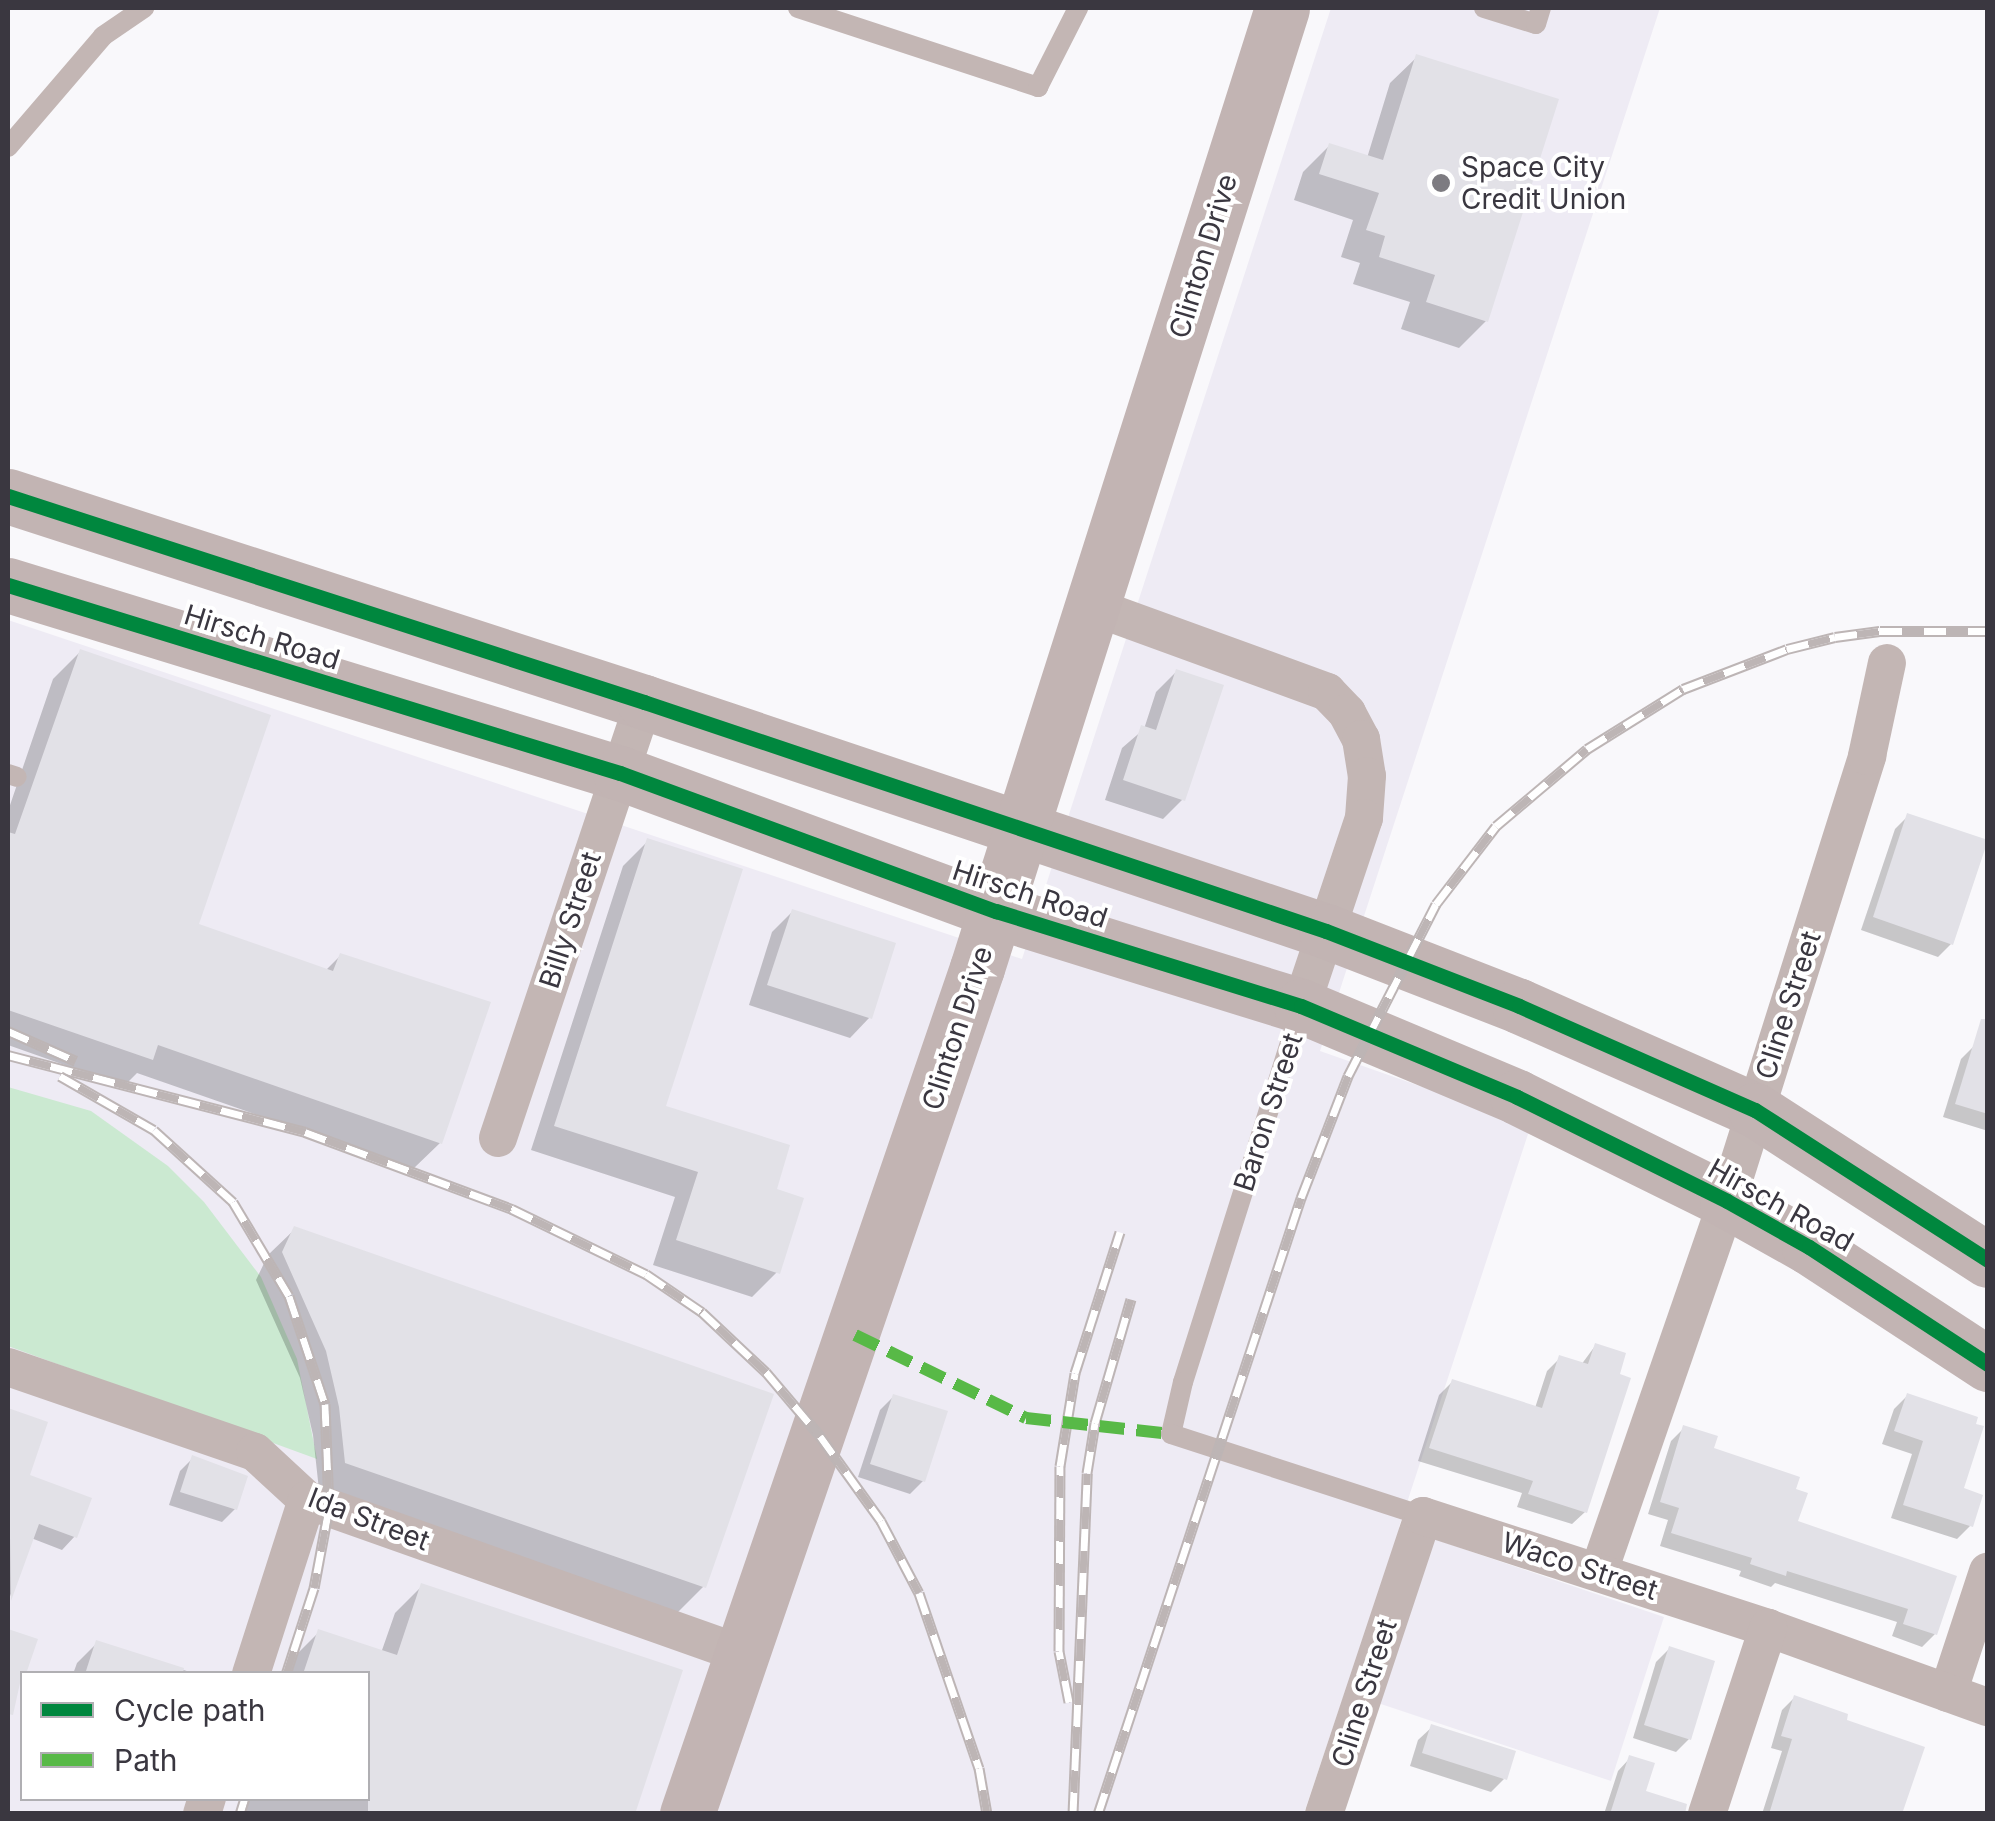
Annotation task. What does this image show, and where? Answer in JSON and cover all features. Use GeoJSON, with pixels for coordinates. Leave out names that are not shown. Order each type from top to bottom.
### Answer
{"type":"FeatureCollection","features":[{"type":"Feature","properties":{"kind":"main road","name":"Clinton Drive"},"geometry":{"type":"LineString","coordinates":[[687,1814],[849,1352],[996,911],[1282,8]]}},
{"type":"Feature","properties":{"kind":"main road","name":"Hirsch Road"},"geometry":{"type":"LineString","coordinates":[[8,496],[644,702],[1326,932],[1519,1006],[1755,1110],[1988,1260]]}},
{"type":"Feature","properties":{"kind":"main road","name":"Hirsch Road"},"geometry":{"type":"LineString","coordinates":[[8,586],[620,773],[996,911],[1301,1006],[1517,1097],[1728,1201],[1810,1247],[1988,1364]]}},
{"type":"Feature","properties":{"kind":"street","name":"Baron Street"},"geometry":{"type":"LineString","coordinates":[[1094,607],[1327,692],[1347,713],[1361,738],[1367,776],[1364,818],[1301,1006]]}},
{"type":"Feature","properties":{"kind":"street","name":"Cline Street"},"geometry":{"type":"LineString","coordinates":[[1599,1571],[1728,1201],[1867,756],[1887,663]]}},
{"type":"Feature","properties":{"kind":"street","name":"Billy Street"},"geometry":{"type":"LineString","coordinates":[[498,1138],[644,702]]}},
{"type":"Feature","properties":{"kind":"street","name":"Ida Street"},"geometry":{"type":"LineString","coordinates":[[8,1368],[255,1452],[307,1500],[742,1654]]}},
{"type":"Feature","properties":{"kind":"street"},"geometry":{"type":"LineString","coordinates":[[252,1671],[307,1500]]}},
{"type":"Feature","properties":{"kind":"street","name":"Cline Street"},"geometry":{"type":"LineString","coordinates":[[1324,1814],[1424,1516]]}},
{"type":"Feature","properties":{"kind":"street","name":"Waco Street"},"geometry":{"type":"LineString","coordinates":[[1424,1516],[1599,1571],[1988,1706]]}},
{"type":"Feature","properties":{"kind":"street"},"geometry":{"type":"LineString","coordinates":[[1948,1692],[1988,1571]]}},
{"type":"Feature","properties":{"kind":"street"},"geometry":{"type":"LineString","coordinates":[[1707,1814],[1768,1628]]}},
{"type":"Feature","properties":{"kind":"lane"},"geometry":{"type":"LineString","coordinates":[[8,147],[103,36],[144,8]]}},
{"type":"Feature","properties":{"kind":"lane"},"geometry":{"type":"LineString","coordinates":[[798,8],[1038,87],[1078,8]]}},
{"type":"Feature","properties":{"kind":"lane"},"geometry":{"type":"LineString","coordinates":[[1484,8],[1536,24],[1542,8]]}},
{"type":"Feature","properties":{"kind":"lane","name":"Baron Street"},"geometry":{"type":"LineString","coordinates":[[1170,1434],[1182,1382],[1301,1006]]}},
{"type":"Feature","properties":{"kind":"lane","name":"Waco Street"},"geometry":{"type":"LineString","coordinates":[[1170,1434],[1424,1516]]}},
{"type":"Feature","properties":{"kind":"shaded area"},"geometry":{"type":"Polygon","coordinates":[[[1331,8],[1660,8],[1320,1051],[1531,1125],[1399,1527],[1664,1617],[1611,1781],[1345,1692],[1304,1813],[8,1814],[8,620],[1022,959],[1331,8]]]}},
{"type":"Feature","properties":{"kind":"green space"},"geometry":{"type":"Polygon","coordinates":[[[8,1087],[91,1111],[168,1166],[204,1202],[261,1277],[297,1359],[317,1459],[8,1346],[8,1087]]]}},
{"type":"Feature","properties":{"kind":"building","name":"Space City Credit Union"},"geometry":{"type":"Polygon","coordinates":[[[1416,54],[1559,99],[1488,322],[1426,302],[1435,275],[1379,257],[1385,236],[1366,230],[1379,193],[1319,174],[1329,143],[1383,160],[1416,54]]]}},
{"type":"Feature","properties":{"kind":"building"},"geometry":{"type":"Polygon","coordinates":[[[80,649],[271,715],[199,924],[333,971],[340,953],[491,1002],[442,1144],[158,1045],[153,1060],[8,1010],[8,832],[15,834],[80,649]]]}},
{"type":"Feature","properties":{"kind":"building"},"geometry":{"type":"Polygon","coordinates":[[[1176,669],[1224,685],[1185,801],[1123,780],[1141,725],[1156,730],[1176,669]]]}},
{"type":"Feature","properties":{"kind":"building"},"geometry":{"type":"Polygon","coordinates":[[[1907,813],[1988,840],[1953,945],[1873,917],[1907,813]]]}},
{"type":"Feature","properties":{"kind":"building"},"geometry":{"type":"Polygon","coordinates":[[[647,838],[743,869],[666,1106],[790,1145],[777,1189],[804,1198],[780,1274],[676,1240],[698,1172],[554,1126],[647,838]]]}},
{"type":"Feature","properties":{"kind":"building"},"geometry":{"type":"Polygon","coordinates":[[[792,909],[896,943],[872,1019],[767,985],[792,909]]]}},
{"type":"Feature","properties":{"kind":"building"},"geometry":{"type":"Polygon","coordinates":[[[1981,1019],[1988,1019],[1988,1114],[1955,1104],[1981,1019]]]}},
{"type":"Feature","properties":{"kind":"building"},"geometry":{"type":"Polygon","coordinates":[[[294,1226],[774,1394],[706,1588],[345,1463],[339,1407],[326,1351],[282,1252],[294,1226]]]}},
{"type":"Feature","properties":{"kind":"building"},"geometry":{"type":"Polygon","coordinates":[[[1595,1343],[1626,1353],[1620,1374],[1631,1378],[1587,1513],[1528,1494],[1533,1481],[1429,1448],[1452,1379],[1542,1408],[1559,1355],[1588,1364],[1595,1343]]]}},
{"type":"Feature","properties":{"kind":"building"},"geometry":{"type":"Polygon","coordinates":[[[1907,1393],[1978,1417],[1976,1424],[1984,1426],[1964,1488],[1983,1495],[1973,1527],[1903,1505],[1923,1441],[1894,1431],[1907,1393]]]}},
{"type":"Feature","properties":{"kind":"building"},"geometry":{"type":"Polygon","coordinates":[[[893,1394],[948,1411],[925,1482],[870,1464],[893,1394]]]}},
{"type":"Feature","properties":{"kind":"building"},"geometry":{"type":"Polygon","coordinates":[[[8,1408],[48,1422],[30,1475],[92,1498],[77,1538],[39,1524],[11,1601],[8,1408]]]}},
{"type":"Feature","properties":{"kind":"building"},"geometry":{"type":"Polygon","coordinates":[[[1683,1425],[1718,1436],[1714,1448],[1800,1477],[1796,1489],[1808,1493],[1798,1521],[1957,1576],[1937,1635],[1903,1624],[1908,1609],[1787,1571],[1786,1576],[1750,1564],[1752,1558],[1671,1533],[1679,1508],[1660,1502],[1683,1425]]]}},
{"type":"Feature","properties":{"kind":"building"},"geometry":{"type":"Polygon","coordinates":[[[192,1455],[248,1476],[237,1510],[180,1492],[192,1455]]]}},
{"type":"Feature","properties":{"kind":"building"},"geometry":{"type":"Polygon","coordinates":[[[421,1583],[683,1670],[635,1814],[368,1814],[370,1671],[304,1671],[318,1629],[397,1655],[421,1583]]]}},
{"type":"Feature","properties":{"kind":"building"},"geometry":{"type":"Polygon","coordinates":[[[8,1629],[38,1639],[27,1671],[20,1671],[13,1715],[8,1714],[8,1629]]]}},
{"type":"Feature","properties":{"kind":"building"},"geometry":{"type":"Polygon","coordinates":[[[96,1640],[184,1668],[184,1671],[86,1671],[96,1640]]]}},
{"type":"Feature","properties":{"kind":"building"},"geometry":{"type":"Polygon","coordinates":[[[1669,1646],[1715,1661],[1691,1740],[1644,1725],[1669,1646]]]}},
{"type":"Feature","properties":{"kind":"building"},"geometry":{"type":"Polygon","coordinates":[[[1794,1695],[1848,1714],[1847,1720],[1925,1747],[1902,1814],[1769,1814],[1792,1739],[1781,1736],[1794,1695]]]}},
{"type":"Feature","properties":{"kind":"building"},"geometry":{"type":"Polygon","coordinates":[[[1431,1724],[1516,1751],[1507,1780],[1422,1753],[1431,1724]]]}},
{"type":"Feature","properties":{"kind":"building"},"geometry":{"type":"Polygon","coordinates":[[[1629,1755],[1655,1763],[1646,1791],[1687,1804],[1685,1814],[1610,1814],[1629,1755]]]}},
{"type":"Feature","properties":{"kind":"railway"},"geometry":{"type":"LineString","coordinates":[[1098,1814],[1301,1198],[1348,1076],[1436,904],[1496,826],[1587,749],[1683,689],[1787,649],[1835,637],[1880,631],[1988,631]]}},
{"type":"Feature","properties":{"kind":"railway"},"geometry":{"type":"LineString","coordinates":[[8,1031],[76,1061]]}},
{"type":"Feature","properties":{"kind":"railway"},"geometry":{"type":"LineString","coordinates":[[8,1055],[305,1132],[512,1209],[646,1274],[702,1312],[766,1372],[820,1436],[881,1521],[919,1593],[979,1768],[987,1814]]}},
{"type":"Feature","properties":{"kind":"railway"},"geometry":{"type":"LineString","coordinates":[[60,1076],[154,1130],[233,1202],[289,1296],[325,1404],[329,1508],[314,1588],[287,1671]]}},
{"type":"Feature","properties":{"kind":"railway"},"geometry":{"type":"LineString","coordinates":[[1069,1702],[1059,1651],[1060,1466],[1075,1373],[1120,1232]]}},
{"type":"Feature","properties":{"kind":"railway"},"geometry":{"type":"LineString","coordinates":[[1073,1814],[1087,1473],[1095,1423],[1131,1299]]}},
{"type":"Feature","properties":{"kind":"railway"},"geometry":{"type":"LineString","coordinates":[[240,1814],[244,1801]]}},
{"type":"Feature","properties":{"kind":"marked path"},"geometry":{"type":"LineString","coordinates":[[855,1335],[1026,1418],[1171,1434]]}},
{"type":"Feature","properties":{"kind":"cycle path"},"geometry":{"type":"LineString","coordinates":[[8,496],[644,702],[1326,931],[1519,1006],[1755,1110],[1988,1260]]}},
{"type":"Feature","properties":{"kind":"cycle path"},"geometry":{"type":"LineString","coordinates":[[8,585],[620,773],[996,911],[1301,1006],[1517,1097],[1727,1201],[1809,1247],[1988,1364]]}},
{"type":"Feature","properties":{"kind":"place","name":"Space City Credit Union"},"geometry":{"type":"Point","coordinates":[1441,183]}}]}
